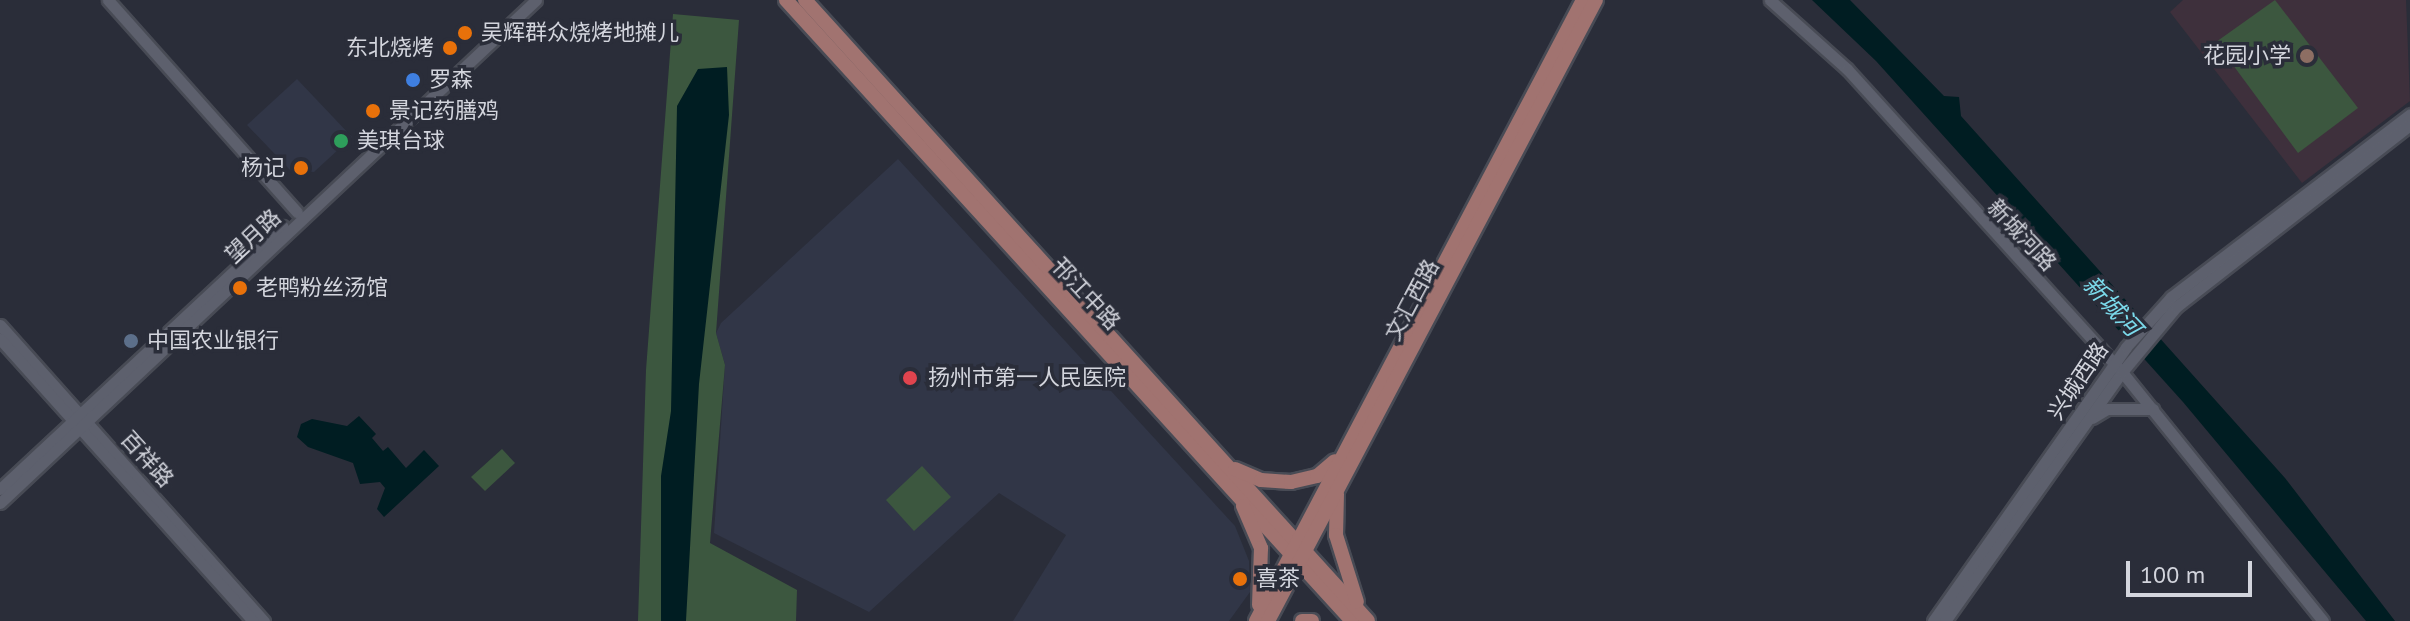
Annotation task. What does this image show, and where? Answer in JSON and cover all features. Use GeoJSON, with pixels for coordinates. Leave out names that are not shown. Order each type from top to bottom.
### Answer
{"type":"FeatureCollection","features":[{"type":"Feature","properties":{"kind":"main road","name":"邗江中路"},"geometry":{"type":"LineString","coordinates":[[786,0],[1229,473]]}},
{"type":"Feature","properties":{"kind":"main road","name":"邗江中路"},"geometry":{"type":"LineString","coordinates":[[805,0],[1360,619]]}},
{"type":"Feature","properties":{"kind":"main road","name":"文汇西路"},"geometry":{"type":"LineString","coordinates":[[1299,550],[1341,456],[1583,0]]}},
{"type":"Feature","properties":{"kind":"main road","name":"文汇西路"},"geometry":{"type":"LineString","coordinates":[[1261,619],[1337,490],[1596,0]]}},
{"type":"Feature","properties":{"kind":"main road"},"geometry":{"type":"LineString","coordinates":[[1229,473],[1291,482],[1317,476],[1341,456]]}},
{"type":"Feature","properties":{"kind":"main road"},"geometry":{"type":"LineString","coordinates":[[1229,473],[1261,548],[1261,619]]}},
{"type":"Feature","properties":{"kind":"main road"},"geometry":{"type":"LineString","coordinates":[[1337,490],[1336,535],[1360,619]]}},
{"type":"Feature","properties":{"kind":"main road"},"geometry":{"type":"LineString","coordinates":[[1302,621],[1312,621]]}},
{"type":"Feature","properties":{"kind":"street"},"geometry":{"type":"LineString","coordinates":[[108,0],[297,212]]}},
{"type":"Feature","properties":{"kind":"street","name":"望月路"},"geometry":{"type":"LineString","coordinates":[[0,503],[80,421],[297,212],[525,0]]}},
{"type":"Feature","properties":{"kind":"street","name":"望月路"},"geometry":{"type":"LineString","coordinates":[[0,489],[80,421],[536,0]]}},
{"type":"Feature","properties":{"kind":"street","name":"新城河路"},"geometry":{"type":"LineString","coordinates":[[1770,0],[1847,69],[2119,368],[2323,621]]}},
{"type":"Feature","properties":{"kind":"street","name":"兴城西路"},"geometry":{"type":"LineString","coordinates":[[2154,326],[2181,287],[2410,114]]}},
{"type":"Feature","properties":{"kind":"street","name":"兴城西路"},"geometry":{"type":"LineString","coordinates":[[1945,621],[2088,420],[2130,351],[2190,295],[2410,125]]}},
{"type":"Feature","properties":{"kind":"street","name":"百祥路"},"geometry":{"type":"LineString","coordinates":[[0,325],[253,621]]}},
{"type":"Feature","properties":{"kind":"street","name":"百祥路"},"geometry":{"type":"LineString","coordinates":[[0,339],[264,621]]}},
{"type":"Feature","properties":{"kind":"street","name":"兴城西路"},"geometry":{"type":"LineString","coordinates":[[1933,621],[2119,368]]}},
{"type":"Feature","properties":{"kind":"street"},"geometry":{"type":"LineString","coordinates":[[2088,420],[2107,409],[2153,409]]}},
{"type":"Feature","properties":{"kind":"shaded area","name":"花园小学"},"geometry":{"type":"Polygon","coordinates":[[[2183,0],[2406,0],[2410,101],[2302,183],[2170,12],[2183,0]]]}},
{"type":"Feature","properties":{"kind":"shaded area"},"geometry":{"type":"Polygon","coordinates":[[[297,79],[352,137],[314,172],[291,171],[247,125],[297,79]]]}},
{"type":"Feature","properties":{"kind":"shaded area","name":"扬州市第一人民医院"},"geometry":{"type":"Polygon","coordinates":[[[898,159],[1235,526],[1249,561],[1250,592],[1229,621],[1013,621],[1066,535],[999,493],[869,612],[714,533],[725,365],[716,333],[721,323],[898,159]]]}},
{"type":"Feature","properties":{"kind":"green space"},"geometry":{"type":"Polygon","coordinates":[[[2275,0],[2358,108],[2298,153],[2216,42],[2275,0]]]}},
{"type":"Feature","properties":{"kind":"green space"},"geometry":{"type":"Polygon","coordinates":[[[673,14],[739,20],[716,333],[725,365],[710,543],[797,590],[796,621],[638,621],[646,370],[673,14]]]}},
{"type":"Feature","properties":{"kind":"green space"},"geometry":{"type":"Polygon","coordinates":[[[502,449],[515,463],[485,491],[471,477],[502,449]]]}},
{"type":"Feature","properties":{"kind":"green space"},"geometry":{"type":"Polygon","coordinates":[[[922,466],[951,497],[914,531],[886,500],[922,466]]]}},
{"type":"Feature","properties":{"kind":"water","name":"新城河"},"geometry":{"type":"Polygon","coordinates":[[[1812,0],[1850,0],[1944,96],[1959,97],[1961,116],[2285,478],[2395,621],[2366,621],[2183,402],[1876,61],[1812,0]]]}},
{"type":"Feature","properties":{"kind":"water"},"geometry":{"type":"Polygon","coordinates":[[[727,67],[729,115],[699,384],[686,621],[661,621],[661,476],[671,411],[677,106],[698,69],[727,67]]]}},
{"type":"Feature","properties":{"kind":"water"},"geometry":{"type":"Polygon","coordinates":[[[359,416],[376,434],[372,438],[383,451],[388,447],[406,468],[424,450],[439,466],[384,517],[377,509],[385,488],[380,482],[360,484],[353,463],[308,447],[297,437],[301,424],[312,419],[347,426],[359,416]]]}},
{"type":"Feature","properties":{"kind":"place","name":"吴辉群众烧烤地摊儿"},"geometry":{"type":"Point","coordinates":[465,33]}},
{"type":"Feature","properties":{"kind":"place","name":"东北烧烤"},"geometry":{"type":"Point","coordinates":[450,48]}},
{"type":"Feature","properties":{"kind":"place","name":"花园小学"},"geometry":{"type":"Point","coordinates":[2307,56]}},
{"type":"Feature","properties":{"kind":"place","name":"罗森"},"geometry":{"type":"Point","coordinates":[413,80]}},
{"type":"Feature","properties":{"kind":"place","name":"景记药膳鸡"},"geometry":{"type":"Point","coordinates":[373,111]}},
{"type":"Feature","properties":{"kind":"place","name":"美琪台球"},"geometry":{"type":"Point","coordinates":[341,141]}},
{"type":"Feature","properties":{"kind":"place","name":"杨记"},"geometry":{"type":"Point","coordinates":[301,168]}},
{"type":"Feature","properties":{"kind":"place","name":"老鸭粉丝汤馆"},"geometry":{"type":"Point","coordinates":[240,288]}},
{"type":"Feature","properties":{"kind":"place","name":"中国农业银行"},"geometry":{"type":"Point","coordinates":[131,341]}},
{"type":"Feature","properties":{"kind":"place","name":"扬州市第一人民医院"},"geometry":{"type":"Point","coordinates":[910,378]}},
{"type":"Feature","properties":{"kind":"place","name":"喜茶"},"geometry":{"type":"Point","coordinates":[1240,579]}}]}
